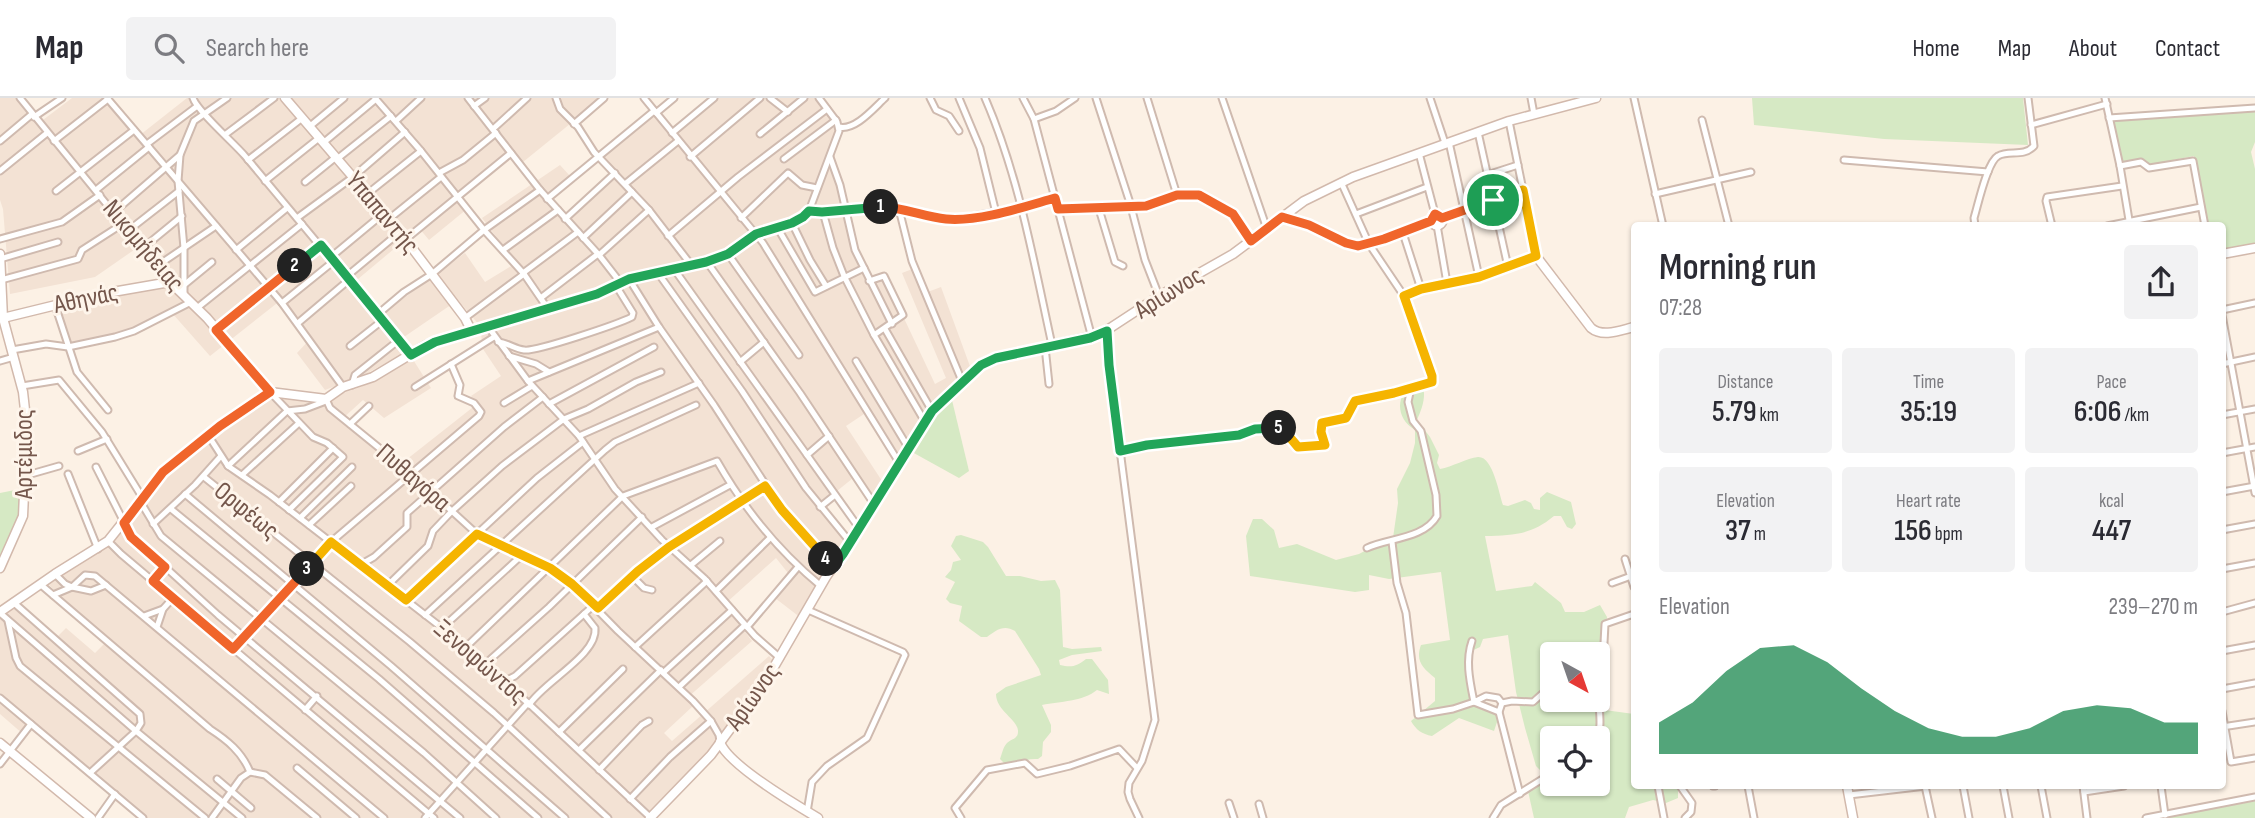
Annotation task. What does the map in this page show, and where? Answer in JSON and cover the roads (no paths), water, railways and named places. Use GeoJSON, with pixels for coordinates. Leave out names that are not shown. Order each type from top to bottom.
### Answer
{"type":"FeatureCollection","features":[{"type":"Feature","properties":{"kind":"street","name":"Νικομήδειας"},"geometry":{"type":"LineString","coordinates":[[20,98],[170,282],[194,305],[270,392]]}},
{"type":"Feature","properties":{"kind":"street"},"geometry":{"type":"LineString","coordinates":[[0,141],[32,116],[62,98]]}},
{"type":"Feature","properties":{"kind":"street"},"geometry":{"type":"LineString","coordinates":[[54,141],[108,98],[282,303],[347,386]]}},
{"type":"Feature","properties":{"kind":"street"},"geometry":{"type":"LineString","coordinates":[[184,295],[184,248],[178,181],[180,155],[194,121],[196,107],[193,98]]}},
{"type":"Feature","properties":{"kind":"street"},"geometry":{"type":"LineString","coordinates":[[194,121],[228,98]]}},
{"type":"Feature","properties":{"kind":"street"},"geometry":{"type":"LineString","coordinates":[[226,134],[274,98]]}},
{"type":"Feature","properties":{"kind":"street","name":"Υπαπαντής"},"geometry":{"type":"LineString","coordinates":[[285,98],[403,236],[465,318],[472,332]]}},
{"type":"Feature","properties":{"kind":"street"},"geometry":{"type":"LineString","coordinates":[[309,127],[344,98]]}},
{"type":"Feature","properties":{"kind":"street"},"geometry":{"type":"LineString","coordinates":[[265,181],[377,100],[385,98]]}},
{"type":"Feature","properties":{"kind":"street"},"geometry":{"type":"LineString","coordinates":[[409,98],[413,105]]}},
{"type":"Feature","properties":{"kind":"street"},"geometry":{"type":"LineString","coordinates":[[305,182],[421,98]]}},
{"type":"Feature","properties":{"kind":"street"},"geometry":{"type":"LineString","coordinates":[[415,387],[452,363],[496,340],[527,350],[617,324],[632,317],[634,313],[599,254],[547,199],[468,98]]}},
{"type":"Feature","properties":{"kind":"street"},"geometry":{"type":"LineString","coordinates":[[474,106],[485,98]]}},
{"type":"Feature","properties":{"kind":"street"},"geometry":{"type":"LineString","coordinates":[[282,303],[386,216],[463,160],[527,98]]}},
{"type":"Feature","properties":{"kind":"street"},"geometry":{"type":"LineString","coordinates":[[556,98],[560,109],[598,156],[649,210],[692,266]]}},
{"type":"Feature","properties":{"kind":"street"},"geometry":{"type":"LineString","coordinates":[[574,124],[604,98]]}},
{"type":"Feature","properties":{"kind":"street"},"geometry":{"type":"LineString","coordinates":[[644,98],[756,234],[900,464]]}},
{"type":"Feature","properties":{"kind":"street"},"geometry":{"type":"LineString","coordinates":[[547,199],[674,98]]}},
{"type":"Feature","properties":{"kind":"street"},"geometry":{"type":"LineString","coordinates":[[672,133],[713,98]]}},
{"type":"Feature","properties":{"kind":"street"},"geometry":{"type":"LineString","coordinates":[[690,157],[760,98]]}},
{"type":"Feature","properties":{"kind":"street"},"geometry":{"type":"LineString","coordinates":[[770,98],[788,112]]}},
{"type":"Feature","properties":{"kind":"street"},"geometry":{"type":"LineString","coordinates":[[760,134],[804,98]]}},
{"type":"Feature","properties":{"kind":"street"},"geometry":{"type":"LineString","coordinates":[[228,466],[288,411],[306,409],[326,400],[347,386],[373,377],[435,342],[597,294],[629,279],[706,262],[728,254],[756,234],[803,217],[809,211],[839,127],[819,98]]}},
{"type":"Feature","properties":{"kind":"street"},"geometry":{"type":"LineString","coordinates":[[839,127],[844,129],[852,126],[885,98]]}},
{"type":"Feature","properties":{"kind":"street"},"geometry":{"type":"LineString","coordinates":[[930,98],[936,110],[949,116],[959,131]]}},
{"type":"Feature","properties":{"kind":"street"},"geometry":{"type":"LineString","coordinates":[[960,98],[980,148],[996,213]]}},
{"type":"Feature","properties":{"kind":"street"},"geometry":{"type":"LineString","coordinates":[[985,98],[1002,143],[1020,208],[1049,346],[1049,384]]}},
{"type":"Feature","properties":{"kind":"street"},"geometry":{"type":"LineString","coordinates":[[1023,98],[1034,119],[1092,338]]}},
{"type":"Feature","properties":{"kind":"street"},"geometry":{"type":"LineString","coordinates":[[1034,119],[1056,111],[1075,98]]}},
{"type":"Feature","properties":{"kind":"street"},"geometry":{"type":"LineString","coordinates":[[1096,98],[1145,260],[1159,296]]}},
{"type":"Feature","properties":{"kind":"street"},"geometry":{"type":"LineString","coordinates":[[1147,98],[1177,195]]}},
{"type":"Feature","properties":{"kind":"street"},"geometry":{"type":"LineString","coordinates":[[1222,98],[1267,229]]}},
{"type":"Feature","properties":{"kind":"street"},"geometry":{"type":"LineString","coordinates":[[1430,98],[1447,143],[1479,277]]}},
{"type":"Feature","properties":{"kind":"street"},"geometry":{"type":"LineString","coordinates":[[1531,98],[1534,114]]}},
{"type":"Feature","properties":{"kind":"street","name":"Αρίωνος"},"geometry":{"type":"LineString","coordinates":[[651,818],[720,742],[780,658],[821,586],[932,411],[962,381],[991,359],[1092,338],[1107,331],[1159,296],[1227,258],[1304,201],[1341,182],[1508,121],[1595,98]]}},
{"type":"Feature","properties":{"kind":"street"},"geometry":{"type":"LineString","coordinates":[[1634,98],[1662,222]]}},
{"type":"Feature","properties":{"kind":"street"},"geometry":{"type":"LineString","coordinates":[[1975,222],[1992,162],[1999,155],[2030,150],[2034,146],[2028,98]]}},
{"type":"Feature","properties":{"kind":"street"},"geometry":{"type":"LineString","coordinates":[[377,100],[484,230],[524,274],[548,309]]}},
{"type":"Feature","properties":{"kind":"street"},"geometry":{"type":"LineString","coordinates":[[2031,125],[2106,101],[2129,222]]}},
{"type":"Feature","properties":{"kind":"street"},"geometry":{"type":"LineString","coordinates":[[196,107],[226,134],[411,355]]}},
{"type":"Feature","properties":{"kind":"street"},"geometry":{"type":"LineString","coordinates":[[0,239],[62,222],[196,107]]}},
{"type":"Feature","properties":{"kind":"street"},"geometry":{"type":"LineString","coordinates":[[2109,118],[2255,108]]}},
{"type":"Feature","properties":{"kind":"street"},"geometry":{"type":"LineString","coordinates":[[668,236],[719,192],[827,109]]}},
{"type":"Feature","properties":{"kind":"street"},"geometry":{"type":"LineString","coordinates":[[248,160],[301,119]]}},
{"type":"Feature","properties":{"kind":"street"},"geometry":{"type":"LineString","coordinates":[[784,159],[836,120]]}},
{"type":"Feature","properties":{"kind":"street"},"geometry":{"type":"LineString","coordinates":[[1702,120],[1728,222]]}},
{"type":"Feature","properties":{"kind":"street"},"geometry":{"type":"LineString","coordinates":[[1508,121],[1536,256],[1596,332],[1606,333],[1631,328]]}},
{"type":"Feature","properties":{"kind":"street"},"geometry":{"type":"LineString","coordinates":[[56,191],[134,130]]}},
{"type":"Feature","properties":{"kind":"street"},"geometry":{"type":"LineString","coordinates":[[297,218],[353,177],[405,132]]}},
{"type":"Feature","properties":{"kind":"street"},"geometry":{"type":"LineString","coordinates":[[1478,132],[1508,267]]}},
{"type":"Feature","properties":{"kind":"street"},"geometry":{"type":"LineString","coordinates":[[0,171],[47,133]]}},
{"type":"Feature","properties":{"kind":"street"},"geometry":{"type":"LineString","coordinates":[[625,184],[678,141]]}},
{"type":"Feature","properties":{"kind":"street"},"geometry":{"type":"LineString","coordinates":[[367,194],[421,151]]}},
{"type":"Feature","properties":{"kind":"street"},"geometry":{"type":"LineString","coordinates":[[298,323],[349,278],[511,153]]}},
{"type":"Feature","properties":{"kind":"street"},"geometry":{"type":"LineString","coordinates":[[1419,153],[1436,220],[1447,283]]}},
{"type":"Feature","properties":{"kind":"street"},"geometry":{"type":"LineString","coordinates":[[114,212],[180,155]]}},
{"type":"Feature","properties":{"kind":"street"},"geometry":{"type":"LineString","coordinates":[[830,157],[835,166],[855,250],[892,324]]}},
{"type":"Feature","properties":{"kind":"street"},"geometry":{"type":"LineString","coordinates":[[1844,160],[1988,172]]}},
{"type":"Feature","properties":{"kind":"street"},"geometry":{"type":"LineString","coordinates":[[2120,166],[2141,162],[2149,168],[2193,161],[2203,222]]}},
{"type":"Feature","properties":{"kind":"street"},"geometry":{"type":"LineString","coordinates":[[1487,176],[1518,165]]}},
{"type":"Feature","properties":{"kind":"street"},"geometry":{"type":"LineString","coordinates":[[1655,194],[1751,172]]}},
{"type":"Feature","properties":{"kind":"street"},"geometry":{"type":"LineString","coordinates":[[565,219],[615,173]]}},
{"type":"Feature","properties":{"kind":"street"},"geometry":{"type":"LineString","coordinates":[[741,218],[788,173],[802,184],[817,188]]}},
{"type":"Feature","properties":{"kind":"street"},"geometry":{"type":"LineString","coordinates":[[1120,451],[1147,445],[1239,435],[1255,429],[1282,428],[1298,447],[1325,445],[1321,432],[1322,423],[1346,418],[1353,402],[1429,384],[1432,376],[1404,296],[1369,244],[1341,182]]}},
{"type":"Feature","properties":{"kind":"street"},"geometry":{"type":"LineString","coordinates":[[1356,214],[1427,187]]}},
{"type":"Feature","properties":{"kind":"street"},"geometry":{"type":"LineString","coordinates":[[2051,222],[2046,200],[2051,196],[2122,187]]}},
{"type":"Feature","properties":{"kind":"street"},"geometry":{"type":"LineString","coordinates":[[378,314],[404,292],[432,274],[484,230],[540,190]]}},
{"type":"Feature","properties":{"kind":"street"},"geometry":{"type":"LineString","coordinates":[[1282,217],[1309,225],[1358,246],[1403,233],[1523,190]]}},
{"type":"Feature","properties":{"kind":"street"},"geometry":{"type":"LineString","coordinates":[[129,230],[179,191]]}},
{"type":"Feature","properties":{"kind":"street"},"geometry":{"type":"LineString","coordinates":[[583,237],[632,191]]}},
{"type":"Feature","properties":{"kind":"street"},"geometry":{"type":"LineString","coordinates":[[1058,209],[1146,206],[1177,195],[1199,195],[1237,218],[1251,241]]}},
{"type":"Feature","properties":{"kind":"street"},"geometry":{"type":"LineString","coordinates":[[809,211],[888,207],[955,219],[1020,208],[1055,198]]}},
{"type":"Feature","properties":{"kind":"street"},"geometry":{"type":"LineString","coordinates":[[2137,222],[2201,207]]}},
{"type":"Feature","properties":{"kind":"street"},"geometry":{"type":"LineString","coordinates":[[236,250],[287,208]]}},
{"type":"Feature","properties":{"kind":"street"},"geometry":{"type":"LineString","coordinates":[[899,209],[912,261],[962,381]]}},
{"type":"Feature","properties":{"kind":"street"},"geometry":{"type":"LineString","coordinates":[[1099,209],[1115,262],[1123,266]]}},
{"type":"Feature","properties":{"kind":"street"},"geometry":{"type":"LineString","coordinates":[[503,250],[558,210]]}},
{"type":"Feature","properties":{"kind":"street"},"geometry":{"type":"LineString","coordinates":[[542,297],[599,254],[649,210]]}},
{"type":"Feature","properties":{"kind":"street"},"geometry":{"type":"LineString","coordinates":[[822,212],[844,276],[874,335],[925,422]]}},
{"type":"Feature","properties":{"kind":"street"},"geometry":{"type":"LineString","coordinates":[[142,248],[182,216]]}},
{"type":"Feature","properties":{"kind":"street"},"geometry":{"type":"LineString","coordinates":[[1,280],[80,257],[82,250],[124,223]]}},
{"type":"Feature","properties":{"kind":"street"},"geometry":{"type":"LineString","coordinates":[[792,223],[826,286]]}},
{"type":"Feature","properties":{"kind":"street"},"geometry":{"type":"LineString","coordinates":[[0,361],[13,353],[46,344],[68,347],[134,331],[194,305],[302,224]]}},
{"type":"Feature","properties":{"kind":"street"},"geometry":{"type":"LineString","coordinates":[[157,266],[216,226]]}},
{"type":"Feature","properties":{"kind":"street"},"geometry":{"type":"LineString","coordinates":[[777,227],[814,291],[817,292],[864,268]]}},
{"type":"Feature","properties":{"kind":"street"},"geometry":{"type":"LineString","coordinates":[[465,318],[578,232]]}},
{"type":"Feature","properties":{"kind":"street"},"geometry":{"type":"LineString","coordinates":[[1403,233],[1421,289]]}},
{"type":"Feature","properties":{"kind":"street"},"geometry":{"type":"LineString","coordinates":[[477,236],[490,236]]}},
{"type":"Feature","properties":{"kind":"street"},"geometry":{"type":"LineString","coordinates":[[0,259],[58,242]]}},
{"type":"Feature","properties":{"kind":"street"},"geometry":{"type":"LineString","coordinates":[[216,330],[321,245]]}},
{"type":"Feature","properties":{"kind":"street"},"geometry":{"type":"LineString","coordinates":[[2226,253],[2255,248]]}},
{"type":"Feature","properties":{"kind":"street","name":"Αρτέμιδος"},"geometry":{"type":"LineString","coordinates":[[0,254],[3,318],[22,386],[27,428],[22,520],[0,568]]}},
{"type":"Feature","properties":{"kind":"street"},"geometry":{"type":"LineString","coordinates":[[728,254],[799,355]]}},
{"type":"Feature","properties":{"kind":"street"},"geometry":{"type":"LineString","coordinates":[[1404,296],[1421,289],[1479,277],[1536,256]]}},
{"type":"Feature","properties":{"kind":"street"},"geometry":{"type":"LineString","coordinates":[[184,285],[212,262]]}},
{"type":"Feature","properties":{"kind":"street"},"geometry":{"type":"LineString","coordinates":[[706,262],[874,504]]}},
{"type":"Feature","properties":{"kind":"street"},"geometry":{"type":"LineString","coordinates":[[674,269],[859,528]]}},
{"type":"Feature","properties":{"kind":"street"},"geometry":{"type":"LineString","coordinates":[[658,273],[820,507],[850,542]]}},
{"type":"Feature","properties":{"kind":"street"},"geometry":{"type":"LineString","coordinates":[[869,281],[881,275],[885,277],[903,315],[874,335]]}},
{"type":"Feature","properties":{"kind":"street"},"geometry":{"type":"LineString","coordinates":[[629,279],[782,510],[834,566]]}},
{"type":"Feature","properties":{"kind":"street","name":"Αθηνάς"},"geometry":{"type":"LineString","coordinates":[[3,318],[170,282]]}},
{"type":"Feature","properties":{"kind":"street"},"geometry":{"type":"LineString","coordinates":[[2226,311],[2255,303]]}},
{"type":"Feature","properties":{"kind":"street"},"geometry":{"type":"LineString","coordinates":[[55,305],[77,372],[108,410]]}},
{"type":"Feature","properties":{"kind":"street"},"geometry":{"type":"LineString","coordinates":[[350,346],[383,320]]}},
{"type":"Feature","properties":{"kind":"street"},"geometry":{"type":"LineString","coordinates":[[504,403],[549,372],[659,327]]}},
{"type":"Feature","properties":{"kind":"street"},"geometry":{"type":"LineString","coordinates":[[489,328],[530,383],[581,439],[606,478],[669,547],[691,565],[746,626],[780,658]]}},
{"type":"Feature","properties":{"kind":"street"},"geometry":{"type":"LineString","coordinates":[[885,329],[932,411]]}},
{"type":"Feature","properties":{"kind":"street"},"geometry":{"type":"LineString","coordinates":[[1107,331],[1109,365],[1155,720],[1142,761],[1129,783],[1128,792],[1139,818]]}},
{"type":"Feature","properties":{"kind":"street"},"geometry":{"type":"LineString","coordinates":[[2226,337],[2255,488],[2226,492]]}},
{"type":"Feature","properties":{"kind":"street"},"geometry":{"type":"LineString","coordinates":[[347,386],[355,375],[399,340]]}},
{"type":"Feature","properties":{"kind":"street"},"geometry":{"type":"LineString","coordinates":[[740,362],[764,342]]}},
{"type":"Feature","properties":{"kind":"street"},"geometry":{"type":"LineString","coordinates":[[549,404],[654,347]]}},
{"type":"Feature","properties":{"kind":"street"},"geometry":{"type":"LineString","coordinates":[[509,356],[536,364],[549,372]]}},
{"type":"Feature","properties":{"kind":"street"},"geometry":{"type":"LineString","coordinates":[[2226,363],[2255,357]]}},
{"type":"Feature","properties":{"kind":"street"},"geometry":{"type":"LineString","coordinates":[[856,361],[909,449]]}},
{"type":"Feature","properties":{"kind":"street"},"geometry":{"type":"LineString","coordinates":[[233,649],[331,542],[478,418],[481,412],[477,405],[458,396],[460,385],[452,363]]}},
{"type":"Feature","properties":{"kind":"street"},"geometry":{"type":"LineString","coordinates":[[387,586],[427,547],[433,531],[452,511],[502,466],[564,419],[661,372]]}},
{"type":"Feature","properties":{"kind":"street"},"geometry":{"type":"LineString","coordinates":[[22,386],[59,380],[107,439],[161,536],[496,818]]}},
{"type":"Feature","properties":{"kind":"street"},"geometry":{"type":"LineString","coordinates":[[406,600],[581,439],[699,383]]}},
{"type":"Feature","properties":{"kind":"street"},"geometry":{"type":"LineString","coordinates":[[1367,548],[1426,529],[1437,516],[1438,507],[1421,431],[1413,421],[1408,402],[1411,388]]}},
{"type":"Feature","properties":{"kind":"street"},"geometry":{"type":"LineString","coordinates":[[242,818],[136,731],[0,613],[40,584],[59,577],[108,541],[163,472],[208,435],[270,392],[326,400]]}},
{"type":"Feature","properties":{"kind":"street"},"geometry":{"type":"LineString","coordinates":[[270,392],[313,437],[341,454],[342,460],[289,510]]}},
{"type":"Feature","properties":{"kind":"street"},"geometry":{"type":"LineString","coordinates":[[360,565],[374,557],[407,527],[407,513],[503,426],[542,397]]}},
{"type":"Feature","properties":{"kind":"street","name":"Πυθαγόρα"},"geometry":{"type":"LineString","coordinates":[[326,400],[330,408],[410,473],[477,534],[550,568],[572,584],[679,687],[710,721],[719,735],[720,742]]}},
{"type":"Feature","properties":{"kind":"street"},"geometry":{"type":"LineString","coordinates":[[425,615],[615,442],[696,405]]}},
{"type":"Feature","properties":{"kind":"street"},"geometry":{"type":"LineString","coordinates":[[350,424],[369,406]]}},
{"type":"Feature","properties":{"kind":"street"},"geometry":{"type":"LineString","coordinates":[[2226,414],[2255,409]]}},
{"type":"Feature","properties":{"kind":"street"},"geometry":{"type":"LineString","coordinates":[[242,475],[299,423]]}},
{"type":"Feature","properties":{"kind":"street","name":"Ξενοφώντος"},"geometry":{"type":"LineString","coordinates":[[208,435],[228,466],[309,524],[442,628],[651,818]]}},
{"type":"Feature","properties":{"kind":"street"},"geometry":{"type":"LineString","coordinates":[[807,455],[829,436]]}},
{"type":"Feature","properties":{"kind":"street"},"geometry":{"type":"LineString","coordinates":[[78,451],[107,439]]}},
{"type":"Feature","properties":{"kind":"street"},"geometry":{"type":"LineString","coordinates":[[2226,452],[2255,447]]}},
{"type":"Feature","properties":{"kind":"street"},"geometry":{"type":"LineString","coordinates":[[279,502],[333,448]]}},
{"type":"Feature","properties":{"kind":"street"},"geometry":{"type":"LineString","coordinates":[[153,524],[204,477],[221,457]]}},
{"type":"Feature","properties":{"kind":"street"},"geometry":{"type":"LineString","coordinates":[[465,648],[623,496],[717,461],[730,485],[769,538],[821,586]]}},
{"type":"Feature","properties":{"kind":"street"},"geometry":{"type":"LineString","coordinates":[[24,476],[59,466]]}},
{"type":"Feature","properties":{"kind":"street"},"geometry":{"type":"LineString","coordinates":[[96,467],[131,537],[460,818]]}},
{"type":"Feature","properties":{"kind":"street"},"geometry":{"type":"LineString","coordinates":[[300,518],[352,467]]}},
{"type":"Feature","properties":{"kind":"street"},"geometry":{"type":"LineString","coordinates":[[68,474],[98,549]]}},
{"type":"Feature","properties":{"kind":"street","name":"Ορφέως"},"geometry":{"type":"LineString","coordinates":[[204,477],[410,642],[608,818]]}},
{"type":"Feature","properties":{"kind":"street"},"geometry":{"type":"LineString","coordinates":[[652,527],[730,485]]}},
{"type":"Feature","properties":{"kind":"street"},"geometry":{"type":"LineString","coordinates":[[309,524],[351,486]]}},
{"type":"Feature","properties":{"kind":"street"},"geometry":{"type":"LineString","coordinates":[[503,682],[515,676],[584,614],[669,547],[765,486]]}},
{"type":"Feature","properties":{"kind":"street"},"geometry":{"type":"LineString","coordinates":[[185,494],[566,818]]}},
{"type":"Feature","properties":{"kind":"street"},"geometry":{"type":"LineString","coordinates":[[820,507],[835,495]]}},
{"type":"Feature","properties":{"kind":"street"},"geometry":{"type":"LineString","coordinates":[[171,509],[379,679],[538,818]]}},
{"type":"Feature","properties":{"kind":"street"},"geometry":{"type":"LineString","coordinates":[[484,665],[549,607],[642,517]]}},
{"type":"Feature","properties":{"kind":"street"},"geometry":{"type":"LineString","coordinates":[[2226,529],[2255,524]]}},
{"type":"Feature","properties":{"kind":"street"},"geometry":{"type":"LineString","coordinates":[[716,591],[769,538]]}},
{"type":"Feature","properties":{"kind":"street"},"geometry":{"type":"LineString","coordinates":[[108,541],[426,816],[434,818]]}},
{"type":"Feature","properties":{"kind":"street"},"geometry":{"type":"LineString","coordinates":[[691,565],[720,541]]}},
{"type":"Feature","properties":{"kind":"street"},"geometry":{"type":"LineString","coordinates":[[1392,542],[1397,583],[1406,613],[1418,715],[1453,709],[1486,696],[1499,698],[1502,703]]}},
{"type":"Feature","properties":{"kind":"street"},"geometry":{"type":"LineString","coordinates":[[442,628],[521,556]]}},
{"type":"Feature","properties":{"kind":"street"},"geometry":{"type":"LineString","coordinates":[[1625,559],[1631,572]]}},
{"type":"Feature","properties":{"kind":"street"},"geometry":{"type":"LineString","coordinates":[[2226,568],[2255,563]]}},
{"type":"Feature","properties":{"kind":"street"},"geometry":{"type":"LineString","coordinates":[[153,581],[165,567]]}},
{"type":"Feature","properties":{"kind":"street"},"geometry":{"type":"LineString","coordinates":[[679,687],[746,626],[798,567]]}},
{"type":"Feature","properties":{"kind":"street"},"geometry":{"type":"LineString","coordinates":[[53,595],[72,587],[88,574],[95,576],[384,818]]}},
{"type":"Feature","properties":{"kind":"street"},"geometry":{"type":"LineString","coordinates":[[632,576],[647,590],[652,590]]}},
{"type":"Feature","properties":{"kind":"street"},"geometry":{"type":"LineString","coordinates":[[59,577],[72,587],[87,592],[106,585]]}},
{"type":"Feature","properties":{"kind":"street"},"geometry":{"type":"LineString","coordinates":[[53,595],[59,577]]}},
{"type":"Feature","properties":{"kind":"street"},"geometry":{"type":"LineString","coordinates":[[1612,583],[1631,577]]}},
{"type":"Feature","properties":{"kind":"street"},"geometry":{"type":"LineString","coordinates":[[635,647],[707,581]]}},
{"type":"Feature","properties":{"kind":"street"},"geometry":{"type":"LineString","coordinates":[[40,584],[228,740],[250,772]]}},
{"type":"Feature","properties":{"kind":"street"},"geometry":{"type":"LineString","coordinates":[[96,590],[108,594],[114,591]]}},
{"type":"Feature","properties":{"kind":"street"},"geometry":{"type":"LineString","coordinates":[[157,627],[163,609],[173,598]]}},
{"type":"Feature","properties":{"kind":"street"},"geometry":{"type":"LineString","coordinates":[[13,603],[138,711],[142,719],[136,731],[90,773]]}},
{"type":"Feature","properties":{"kind":"street"},"geometry":{"type":"LineString","coordinates":[[2226,611],[2255,603]]}},
{"type":"Feature","properties":{"kind":"street"},"geometry":{"type":"LineString","coordinates":[[144,616],[163,609]]}},
{"type":"Feature","properties":{"kind":"street"},"geometry":{"type":"LineString","coordinates":[[579,750],[732,610]]}},
{"type":"Feature","properties":{"kind":"street"},"geometry":{"type":"LineString","coordinates":[[807,811],[812,782],[827,766],[867,738],[905,655],[808,610]]}},
{"type":"Feature","properties":{"kind":"street"},"geometry":{"type":"LineString","coordinates":[[426,816],[506,725],[582,654],[593,640],[595,628],[584,614]]}},
{"type":"Feature","properties":{"kind":"street"},"geometry":{"type":"LineString","coordinates":[[1603,642],[1605,624],[1631,615]]}},
{"type":"Feature","properties":{"kind":"street"},"geometry":{"type":"LineString","coordinates":[[8,621],[19,664],[205,818]]}},
{"type":"Feature","properties":{"kind":"street"},"geometry":{"type":"LineString","coordinates":[[1472,642],[1468,652],[1468,669],[1474,702]]}},
{"type":"Feature","properties":{"kind":"street"},"geometry":{"type":"LineString","coordinates":[[2226,650],[2255,645]]}},
{"type":"Feature","properties":{"kind":"street"},"geometry":{"type":"LineString","coordinates":[[559,732],[623,670]]}},
{"type":"Feature","properties":{"kind":"street"},"geometry":{"type":"LineString","coordinates":[[2226,688],[2255,683]]}},
{"type":"Feature","properties":{"kind":"street"},"geometry":{"type":"LineString","coordinates":[[305,710],[317,696]]}},
{"type":"Feature","properties":{"kind":"street"},"geometry":{"type":"LineString","coordinates":[[1502,703],[1533,702],[1540,696]]}},
{"type":"Feature","properties":{"kind":"street"},"geometry":{"type":"LineString","coordinates":[[0,698],[142,818]]}},
{"type":"Feature","properties":{"kind":"street"},"geometry":{"type":"LineString","coordinates":[[1474,702],[1499,712]]}},
{"type":"Feature","properties":{"kind":"street"},"geometry":{"type":"LineString","coordinates":[[1502,703],[1499,712],[1520,794]]}},
{"type":"Feature","properties":{"kind":"street"},"geometry":{"type":"LineString","coordinates":[[599,770],[649,721]]}},
{"type":"Feature","properties":{"kind":"street"},"geometry":{"type":"LineString","coordinates":[[630,799],[710,721]]}},
{"type":"Feature","properties":{"kind":"street"},"geometry":{"type":"LineString","coordinates":[[2226,727],[2255,722]]}},
{"type":"Feature","properties":{"kind":"street"},"geometry":{"type":"LineString","coordinates":[[0,764],[31,724]]}},
{"type":"Feature","properties":{"kind":"street"},"geometry":{"type":"LineString","coordinates":[[2226,737],[2231,762],[2255,758]]}},
{"type":"Feature","properties":{"kind":"street"},"geometry":{"type":"LineString","coordinates":[[720,742],[725,753],[739,766],[818,818]]}},
{"type":"Feature","properties":{"kind":"street"},"geometry":{"type":"LineString","coordinates":[[0,743],[92,818]]}},
{"type":"Feature","properties":{"kind":"street"},"geometry":{"type":"LineString","coordinates":[[961,818],[955,811],[956,807],[987,769],[1025,763],[1037,774],[1119,749],[1137,768]]}},
{"type":"Feature","properties":{"kind":"street"},"geometry":{"type":"LineString","coordinates":[[297,768],[356,818]]}},
{"type":"Feature","properties":{"kind":"street"},"geometry":{"type":"LineString","coordinates":[[212,818],[241,778],[250,772],[262,774],[317,818]]}},
{"type":"Feature","properties":{"kind":"street"},"geometry":{"type":"LineString","coordinates":[[217,779],[251,808]]}},
{"type":"Feature","properties":{"kind":"street"},"geometry":{"type":"LineString","coordinates":[[1493,818],[1498,808],[1540,781]]}},
{"type":"Feature","properties":{"kind":"street"},"geometry":{"type":"LineString","coordinates":[[1659,789],[1664,818]]}},
{"type":"Feature","properties":{"kind":"street"},"geometry":{"type":"LineString","coordinates":[[1682,789],[1692,803],[1691,812],[1685,818]]}},
{"type":"Feature","properties":{"kind":"street"},"geometry":{"type":"LineString","coordinates":[[1749,789],[1754,818]]}},
{"type":"Feature","properties":{"kind":"street"},"geometry":{"type":"LineString","coordinates":[[1853,818],[1848,790],[1867,789]]}},
{"type":"Feature","properties":{"kind":"street"},"geometry":{"type":"LineString","coordinates":[[1926,789],[1932,818]]}},
{"type":"Feature","properties":{"kind":"street"},"geometry":{"type":"LineString","coordinates":[[1964,789],[1969,818]]}},
{"type":"Feature","properties":{"kind":"street"},"geometry":{"type":"LineString","coordinates":[[2004,789],[2009,818]]}},
{"type":"Feature","properties":{"kind":"street"},"geometry":{"type":"LineString","coordinates":[[2042,789],[2047,818]]}},
{"type":"Feature","properties":{"kind":"street"},"geometry":{"type":"LineString","coordinates":[[2083,789],[2087,818]]}},
{"type":"Feature","properties":{"kind":"street"},"geometry":{"type":"LineString","coordinates":[[2161,789],[2165,815]]}},
{"type":"Feature","properties":{"kind":"street"},"geometry":{"type":"LineString","coordinates":[[98,818],[115,794]]}},
{"type":"Feature","properties":{"kind":"street"},"geometry":{"type":"LineString","coordinates":[[2146,818],[2255,797]]}},
{"type":"Feature","properties":{"kind":"street"},"geometry":{"type":"LineString","coordinates":[[1229,803],[1234,818]]}},
{"type":"Feature","properties":{"kind":"street"},"geometry":{"type":"LineString","coordinates":[[1259,804],[1263,818]]}}]}
